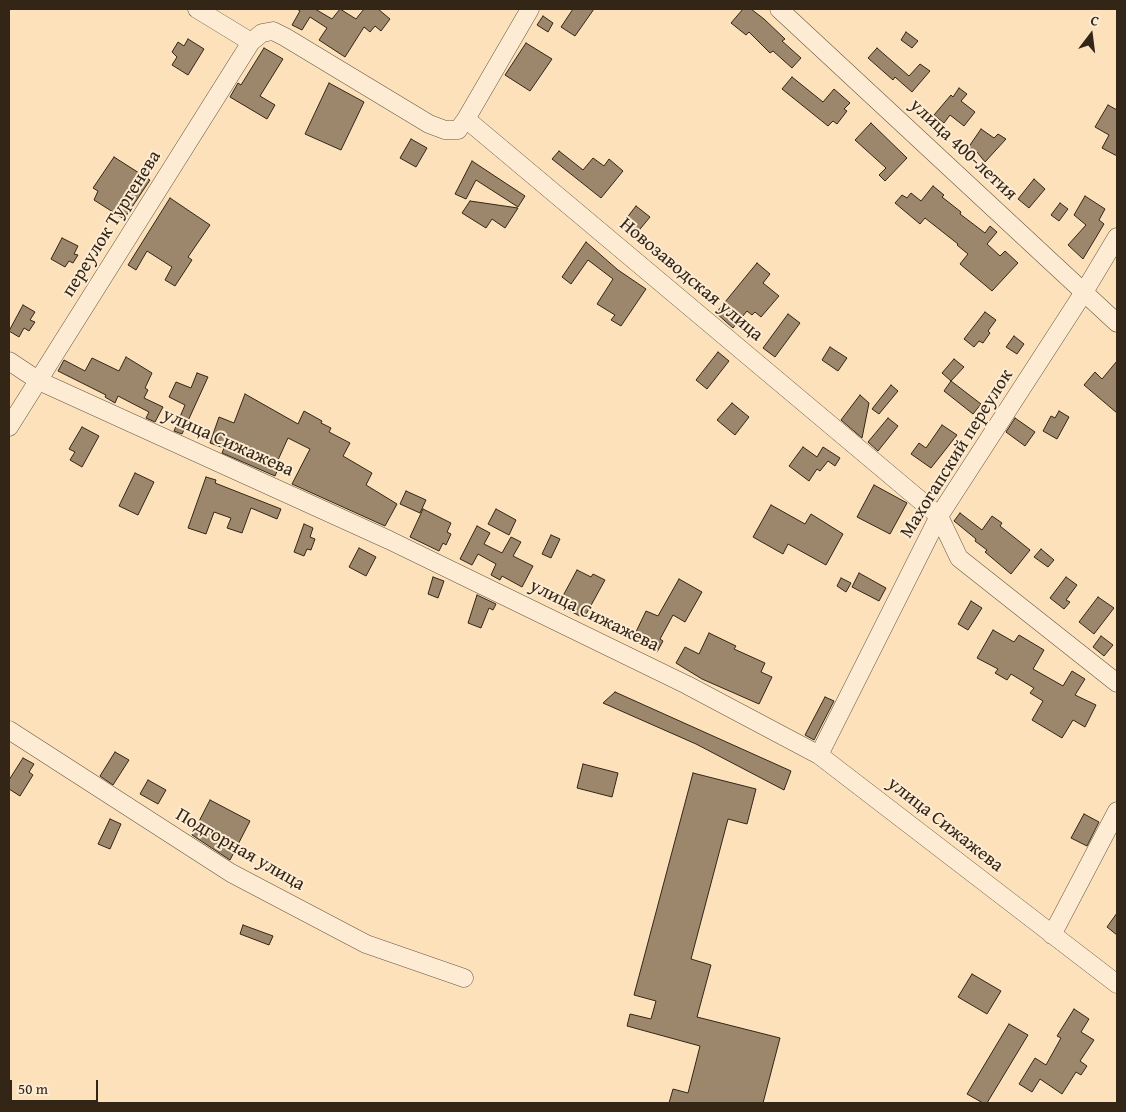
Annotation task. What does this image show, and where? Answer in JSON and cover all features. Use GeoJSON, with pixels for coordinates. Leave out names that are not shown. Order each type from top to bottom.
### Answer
{"type":"FeatureCollection","features":[{"type":"Feature","properties":{"kind":"street"},"geometry":{"type":"LineString","coordinates":[[197,9],[251,42],[262,33],[273,31],[430,124],[445,130],[458,130],[466,119],[530,9]]}},
{"type":"Feature","properties":{"kind":"street","name":"улица 400-летия"},"geometry":{"type":"LineString","coordinates":[[779,9],[1117,323]]}},
{"type":"Feature","properties":{"kind":"street","name":"переулок Тургенева"},"geometry":{"type":"LineString","coordinates":[[9,428],[251,42]]}},
{"type":"Feature","properties":{"kind":"street","name":"Новозаводская улица"},"geometry":{"type":"LineString","coordinates":[[466,119],[939,516],[959,558],[1117,683]]}},
{"type":"Feature","properties":{"kind":"street","name":"Махогапский переулок"},"geometry":{"type":"LineString","coordinates":[[819,755],[939,516],[1084,292],[1117,237]]}},
{"type":"Feature","properties":{"kind":"street","name":"улица Сижажева"},"geometry":{"type":"LineString","coordinates":[[9,361],[39,381],[397,544],[687,685],[819,755],[1117,984]]}},
{"type":"Feature","properties":{"kind":"street","name":"Подгорная улица"},"geometry":{"type":"LineString","coordinates":[[9,730],[231,873],[366,944],[464,978]]}},
{"type":"Feature","properties":{"kind":"street"},"geometry":{"type":"LineString","coordinates":[[1052,935],[1117,811]]}},
{"type":"Feature","properties":{"kind":"building"},"geometry":{"type":"Polygon","coordinates":[[[297,9],[315,9],[332,19],[340,9],[356,19],[364,9],[378,9],[390,19],[381,31],[375,26],[370,32],[364,27],[345,57],[319,40],[327,28],[310,17],[302,30],[292,25],[300,11],[297,9]]]}},
{"type":"Feature","properties":{"kind":"building"},"geometry":{"type":"Polygon","coordinates":[[[573,9],[594,9],[575,36],[561,27],[573,9]]]}},
{"type":"Feature","properties":{"kind":"building"},"geometry":{"type":"Polygon","coordinates":[[[743,9],[751,9],[764,19],[785,39],[782,41],[801,58],[792,68],[773,51],[770,53],[749,32],[746,35],[731,23],[743,9]]]}},
{"type":"Feature","properties":{"kind":"building"},"geometry":{"type":"Polygon","coordinates":[[[543,16],[553,23],[548,32],[537,25],[543,16]]]}},
{"type":"Feature","properties":{"kind":"building"},"geometry":{"type":"Polygon","coordinates":[[[906,32],[918,41],[912,48],[901,40],[906,32]]]}},
{"type":"Feature","properties":{"kind":"building"},"geometry":{"type":"Polygon","coordinates":[[[188,39],[204,49],[188,75],[172,65],[177,57],[172,52],[178,42],[184,46],[188,39]]]}},
{"type":"Feature","properties":{"kind":"building"},"geometry":{"type":"Polygon","coordinates":[[[526,43],[552,59],[530,91],[505,75],[526,43]]]}},
{"type":"Feature","properties":{"kind":"building"},"geometry":{"type":"Polygon","coordinates":[[[264,48],[283,59],[260,96],[275,105],[267,119],[230,97],[238,83],[241,85],[264,48]]]}},
{"type":"Feature","properties":{"kind":"building"},"geometry":{"type":"Polygon","coordinates":[[[877,48],[909,76],[920,64],[930,71],[912,92],[895,77],[893,80],[868,58],[877,48]]]}},
{"type":"Feature","properties":{"kind":"building"},"geometry":{"type":"Polygon","coordinates":[[[792,77],[823,102],[834,89],[850,103],[844,109],[847,111],[837,124],[833,121],[828,126],[782,89],[792,77]]]}},
{"type":"Feature","properties":{"kind":"building"},"geometry":{"type":"Polygon","coordinates":[[[329,83],[364,102],[341,150],[305,134],[329,83]]]}},
{"type":"Feature","properties":{"kind":"building"},"geometry":{"type":"Polygon","coordinates":[[[959,88],[967,94],[961,101],[975,112],[964,126],[950,115],[944,123],[934,115],[951,95],[953,97],[959,88]]]}},
{"type":"Feature","properties":{"kind":"building"},"geometry":{"type":"Polygon","coordinates":[[[1108,105],[1117,110],[1117,156],[1102,148],[1109,135],[1095,127],[1108,105]]]}},
{"type":"Feature","properties":{"kind":"building"},"geometry":{"type":"Polygon","coordinates":[[[871,123],[907,158],[885,181],[879,175],[886,168],[855,140],[871,123]]]}},
{"type":"Feature","properties":{"kind":"building"},"geometry":{"type":"Polygon","coordinates":[[[981,129],[994,138],[998,134],[1006,139],[985,162],[977,152],[976,154],[968,148],[981,129]]]}},
{"type":"Feature","properties":{"kind":"building"},"geometry":{"type":"Polygon","coordinates":[[[411,139],[427,148],[416,167],[400,158],[411,139]]]}},
{"type":"Feature","properties":{"kind":"building"},"geometry":{"type":"Polygon","coordinates":[[[559,151],[583,170],[593,158],[604,166],[609,159],[623,171],[601,198],[552,159],[559,151]]]}},
{"type":"Feature","properties":{"kind":"building"},"geometry":{"type":"Polygon","coordinates":[[[114,157],[150,180],[124,219],[94,200],[98,191],[93,188],[114,157]]]}},
{"type":"Feature","properties":{"kind":"building"},"geometry":{"type":"Polygon","coordinates":[[[472,161],[525,196],[518,207],[476,180],[466,199],[455,194],[472,161]]]}},
{"type":"Feature","properties":{"kind":"building"},"geometry":{"type":"Polygon","coordinates":[[[1034,179],[1045,189],[1029,208],[1018,199],[1034,179]]]}},
{"type":"Feature","properties":{"kind":"building"},"geometry":{"type":"Polygon","coordinates":[[[933,186],[944,195],[942,197],[961,212],[960,214],[985,233],[990,226],[997,232],[987,244],[1000,256],[1005,251],[1018,263],[992,291],[960,264],[968,254],[958,244],[925,218],[920,224],[895,203],[902,195],[907,198],[911,193],[921,201],[933,186]]]}},
{"type":"Feature","properties":{"kind":"building"},"geometry":{"type":"Polygon","coordinates":[[[1085,196],[1105,209],[1099,220],[1104,224],[1083,259],[1068,245],[1086,225],[1074,215],[1085,196]]]}},
{"type":"Feature","properties":{"kind":"building"},"geometry":{"type":"Polygon","coordinates":[[[170,198],[210,225],[188,257],[192,260],[175,286],[165,280],[172,267],[147,251],[136,270],[128,265],[170,198]]]}},
{"type":"Feature","properties":{"kind":"building"},"geometry":{"type":"Polygon","coordinates":[[[470,201],[518,208],[505,228],[492,219],[486,228],[462,213],[470,201]]]}},
{"type":"Feature","properties":{"kind":"building"},"geometry":{"type":"Polygon","coordinates":[[[1060,203],[1068,209],[1059,221],[1051,215],[1060,203]]]}},
{"type":"Feature","properties":{"kind":"building"},"geometry":{"type":"Polygon","coordinates":[[[636,206],[650,217],[636,234],[622,224],[636,206]]]}},
{"type":"Feature","properties":{"kind":"building"},"geometry":{"type":"Polygon","coordinates":[[[62,238],[78,246],[74,254],[78,255],[73,263],[69,261],[65,267],[51,259],[62,238]]]}},
{"type":"Feature","properties":{"kind":"building"},"geometry":{"type":"Polygon","coordinates":[[[586,242],[618,270],[646,289],[621,326],[611,320],[615,315],[597,304],[613,279],[588,260],[571,284],[562,277],[586,242]]]}},
{"type":"Feature","properties":{"kind":"building"},"geometry":{"type":"Polygon","coordinates":[[[757,263],[770,274],[763,283],[779,296],[761,317],[755,312],[752,315],[747,311],[733,328],[716,313],[757,263]]]}},
{"type":"Feature","properties":{"kind":"building"},"geometry":{"type":"Polygon","coordinates":[[[23,305],[35,312],[30,320],[35,322],[29,331],[24,328],[19,337],[9,331],[23,305]]]}},
{"type":"Feature","properties":{"kind":"building"},"geometry":{"type":"Polygon","coordinates":[[[985,312],[996,320],[988,331],[990,333],[983,343],[979,341],[974,347],[964,339],[985,312]]]}},
{"type":"Feature","properties":{"kind":"building"},"geometry":{"type":"Polygon","coordinates":[[[788,314],[800,323],[775,357],[763,348],[788,314]]]}},
{"type":"Feature","properties":{"kind":"building"},"geometry":{"type":"Polygon","coordinates":[[[1014,336],[1024,344],[1017,354],[1006,347],[1014,336]]]}},
{"type":"Feature","properties":{"kind":"building"},"geometry":{"type":"Polygon","coordinates":[[[830,347],[847,358],[838,371],[822,360],[830,347]]]}},
{"type":"Feature","properties":{"kind":"building"},"geometry":{"type":"Polygon","coordinates":[[[718,352],[729,361],[707,389],[696,380],[718,352]]]}},
{"type":"Feature","properties":{"kind":"building"},"geometry":{"type":"Polygon","coordinates":[[[126,357],[152,373],[145,388],[148,390],[144,398],[163,407],[155,422],[146,418],[149,412],[118,396],[115,403],[105,397],[106,395],[58,371],[64,360],[85,371],[92,358],[119,371],[126,357]]]}},
{"type":"Feature","properties":{"kind":"building"},"geometry":{"type":"Polygon","coordinates":[[[954,359],[964,367],[951,381],[942,373],[954,359]]]}},
{"type":"Feature","properties":{"kind":"building"},"geometry":{"type":"Polygon","coordinates":[[[1117,361],[1117,413],[1084,385],[1095,372],[1102,379],[1117,361]]]}},
{"type":"Feature","properties":{"kind":"building"},"geometry":{"type":"Polygon","coordinates":[[[197,373],[208,377],[182,434],[174,431],[185,405],[169,397],[176,382],[191,388],[197,373]]]}},
{"type":"Feature","properties":{"kind":"building"},"geometry":{"type":"Polygon","coordinates":[[[951,381],[981,404],[973,414],[944,391],[951,381]]]}},
{"type":"Feature","properties":{"kind":"building"},"geometry":{"type":"Polygon","coordinates":[[[891,385],[898,391],[879,414],[872,409],[891,385]]]}},
{"type":"Feature","properties":{"kind":"building"},"geometry":{"type":"Polygon","coordinates":[[[245,394],[298,424],[304,411],[331,428],[329,432],[350,443],[343,456],[372,473],[366,485],[397,504],[385,526],[292,484],[310,449],[288,438],[278,460],[281,462],[275,476],[222,453],[224,448],[210,443],[219,417],[234,423],[245,394]]]}},
{"type":"Feature","properties":{"kind":"building"},"geometry":{"type":"Polygon","coordinates":[[[860,395],[869,403],[862,438],[841,420],[860,395]]]}},
{"type":"Feature","properties":{"kind":"building"},"geometry":{"type":"Polygon","coordinates":[[[732,403],[749,417],[735,435],[717,420],[732,403]]]}},
{"type":"Feature","properties":{"kind":"building"},"geometry":{"type":"Polygon","coordinates":[[[1059,411],[1069,417],[1057,439],[1043,431],[1051,416],[1055,418],[1059,411]]]}},
{"type":"Feature","properties":{"kind":"building"},"geometry":{"type":"Polygon","coordinates":[[[888,418],[898,426],[878,451],[868,442],[888,418]]]}},
{"type":"Feature","properties":{"kind":"building"},"geometry":{"type":"Polygon","coordinates":[[[1015,418],[1035,432],[1025,446],[1006,432],[1015,418]]]}},
{"type":"Feature","properties":{"kind":"building"},"geometry":{"type":"Polygon","coordinates":[[[942,425],[957,435],[931,468],[911,454],[919,443],[926,448],[942,425]]]}},
{"type":"Feature","properties":{"kind":"building"},"geometry":{"type":"Polygon","coordinates":[[[82,427],[99,436],[82,467],[70,460],[75,452],[69,449],[82,427]]]}},
{"type":"Feature","properties":{"kind":"building"},"geometry":{"type":"Polygon","coordinates":[[[803,447],[817,457],[823,447],[840,458],[835,466],[828,461],[820,471],[817,469],[809,481],[789,466],[803,447]]]}},
{"type":"Feature","properties":{"kind":"building"},"geometry":{"type":"Polygon","coordinates":[[[135,473],[154,482],[138,515],[119,506],[135,473]]]}},
{"type":"Feature","properties":{"kind":"building"},"geometry":{"type":"Polygon","coordinates":[[[206,477],[216,480],[215,483],[281,509],[277,519],[251,508],[242,533],[227,528],[231,518],[214,512],[206,534],[188,528],[206,477]]]}},
{"type":"Feature","properties":{"kind":"building"},"geometry":{"type":"Polygon","coordinates":[[[874,485],[907,503],[890,534],[857,517],[874,485]]]}},
{"type":"Feature","properties":{"kind":"building"},"geometry":{"type":"Polygon","coordinates":[[[406,491],[426,500],[420,513],[400,504],[406,491]]]}},
{"type":"Feature","properties":{"kind":"building"},"geometry":{"type":"Polygon","coordinates":[[[771,505],[805,524],[811,514],[843,534],[826,565],[788,544],[783,554],[753,537],[771,505]]]}},
{"type":"Feature","properties":{"kind":"building"},"geometry":{"type":"Polygon","coordinates":[[[423,509],[451,523],[447,532],[451,534],[446,545],[443,543],[439,551],[410,537],[423,509]]]}},
{"type":"Feature","properties":{"kind":"building"},"geometry":{"type":"Polygon","coordinates":[[[496,509],[516,520],[509,535],[488,524],[496,509]]]}},
{"type":"Feature","properties":{"kind":"building"},"geometry":{"type":"Polygon","coordinates":[[[960,513],[982,530],[992,516],[1002,523],[1000,526],[1030,550],[1011,574],[985,552],[987,550],[975,541],[976,539],[954,521],[960,513]]]}},
{"type":"Feature","properties":{"kind":"building"},"geometry":{"type":"Polygon","coordinates":[[[304,524],[313,528],[310,537],[315,539],[311,550],[307,549],[304,556],[294,552],[304,524]]]}},
{"type":"Feature","properties":{"kind":"building"},"geometry":{"type":"Polygon","coordinates":[[[477,526],[490,533],[484,544],[502,553],[511,537],[521,542],[513,556],[533,566],[522,587],[502,576],[500,580],[491,575],[496,564],[478,554],[472,565],[460,559],[477,526]]]}},
{"type":"Feature","properties":{"kind":"building"},"geometry":{"type":"Polygon","coordinates":[[[551,535],[560,539],[551,558],[542,554],[551,535]]]}},
{"type":"Feature","properties":{"kind":"building"},"geometry":{"type":"Polygon","coordinates":[[[359,548],[376,557],[366,576],[349,567],[359,548]]]}},
{"type":"Feature","properties":{"kind":"building"},"geometry":{"type":"Polygon","coordinates":[[[1041,549],[1054,560],[1048,567],[1034,557],[1041,549]]]}},
{"type":"Feature","properties":{"kind":"building"},"geometry":{"type":"Polygon","coordinates":[[[577,570],[591,577],[593,574],[605,580],[584,618],[558,605],[577,570]]]}},
{"type":"Feature","properties":{"kind":"building"},"geometry":{"type":"Polygon","coordinates":[[[859,573],[886,588],[879,601],[852,587],[859,573]]]}},
{"type":"Feature","properties":{"kind":"building"},"geometry":{"type":"Polygon","coordinates":[[[433,577],[444,581],[438,598],[428,594],[433,577]]]}},
{"type":"Feature","properties":{"kind":"building"},"geometry":{"type":"Polygon","coordinates":[[[1066,577],[1077,585],[1066,600],[1070,602],[1064,609],[1050,598],[1066,577]]]}},
{"type":"Feature","properties":{"kind":"building"},"geometry":{"type":"Polygon","coordinates":[[[841,578],[851,583],[846,592],[837,586],[841,578]]]}},
{"type":"Feature","properties":{"kind":"building"},"geometry":{"type":"Polygon","coordinates":[[[679,579],[702,592],[685,622],[673,615],[660,639],[663,641],[657,652],[643,644],[645,641],[634,636],[646,611],[658,616],[679,579]]]}},
{"type":"Feature","properties":{"kind":"building"},"geometry":{"type":"Polygon","coordinates":[[[477,595],[496,604],[493,610],[489,608],[481,628],[468,623],[477,595]]]}},
{"type":"Feature","properties":{"kind":"building"},"geometry":{"type":"Polygon","coordinates":[[[1098,597],[1114,608],[1094,634],[1079,622],[1098,597]]]}},
{"type":"Feature","properties":{"kind":"building"},"geometry":{"type":"Polygon","coordinates":[[[971,601],[982,608],[968,630],[958,624],[971,601]]]}},
{"type":"Feature","properties":{"kind":"building"},"geometry":{"type":"Polygon","coordinates":[[[993,630],[1014,642],[1019,635],[1044,650],[1033,669],[1063,686],[1072,671],[1085,679],[1075,695],[1096,705],[1085,727],[1073,720],[1062,738],[1032,720],[1043,701],[1030,693],[1034,688],[1011,674],[1007,680],[995,673],[998,669],[977,658],[993,630]]]}},
{"type":"Feature","properties":{"kind":"building"},"geometry":{"type":"Polygon","coordinates":[[[709,633],[736,646],[734,649],[765,663],[761,672],[772,677],[759,704],[702,679],[676,663],[685,647],[699,654],[709,633]]]}},
{"type":"Feature","properties":{"kind":"building"},"geometry":{"type":"Polygon","coordinates":[[[1101,636],[1113,645],[1104,656],[1093,647],[1101,636]]]}},
{"type":"Feature","properties":{"kind":"building"},"geometry":{"type":"Polygon","coordinates":[[[615,692],[791,771],[784,790],[696,744],[603,703],[615,692]]]}},
{"type":"Feature","properties":{"kind":"building"},"geometry":{"type":"Polygon","coordinates":[[[825,697],[834,701],[814,740],[805,735],[825,697]]]}},
{"type":"Feature","properties":{"kind":"building"},"geometry":{"type":"Polygon","coordinates":[[[115,752],[129,760],[113,785],[100,776],[115,752]]]}},
{"type":"Feature","properties":{"kind":"building"},"geometry":{"type":"Polygon","coordinates":[[[23,758],[34,764],[29,772],[33,775],[20,796],[9,789],[9,780],[23,758]]]}},
{"type":"Feature","properties":{"kind":"building"},"geometry":{"type":"Polygon","coordinates":[[[583,764],[618,773],[612,797],[577,788],[583,764]]]}},
{"type":"Feature","properties":{"kind":"building"},"geometry":{"type":"Polygon","coordinates":[[[693,773],[756,789],[747,824],[728,819],[691,959],[711,965],[697,1017],[780,1038],[763,1103],[669,1103],[673,1089],[688,1093],[700,1046],[627,1026],[630,1014],[651,1019],[656,1001],[634,995],[693,773]]]}},
{"type":"Feature","properties":{"kind":"building"},"geometry":{"type":"Polygon","coordinates":[[[148,780],[166,790],[158,804],[140,794],[148,780]]]}},
{"type":"Feature","properties":{"kind":"building"},"geometry":{"type":"Polygon","coordinates":[[[210,800],[250,821],[230,860],[192,835],[210,800]]]}},
{"type":"Feature","properties":{"kind":"building"},"geometry":{"type":"Polygon","coordinates":[[[1084,814],[1099,822],[1087,846],[1071,838],[1084,814]]]}},
{"type":"Feature","properties":{"kind":"building"},"geometry":{"type":"Polygon","coordinates":[[[110,819],[121,824],[110,849],[98,844],[110,819]]]}},
{"type":"Feature","properties":{"kind":"building"},"geometry":{"type":"Polygon","coordinates":[[[1117,913],[1117,935],[1107,927],[1117,913]]]}},
{"type":"Feature","properties":{"kind":"building"},"geometry":{"type":"Polygon","coordinates":[[[243,925],[273,936],[269,945],[240,934],[243,925]]]}},
{"type":"Feature","properties":{"kind":"building"},"geometry":{"type":"Polygon","coordinates":[[[972,974],[1001,991],[987,1014],[958,997],[972,974]]]}},
{"type":"Feature","properties":{"kind":"building"},"geometry":{"type":"Polygon","coordinates":[[[1074,1009],[1089,1019],[1081,1032],[1094,1040],[1080,1061],[1087,1066],[1081,1075],[1076,1072],[1062,1094],[1040,1079],[1032,1092],[1019,1084],[1035,1058],[1046,1065],[1061,1038],[1057,1036],[1074,1009]]]}},
{"type":"Feature","properties":{"kind":"building"},"geometry":{"type":"Polygon","coordinates":[[[1009,1024],[1028,1035],[987,1103],[983,1103],[967,1094],[1009,1024]]]}}]}
